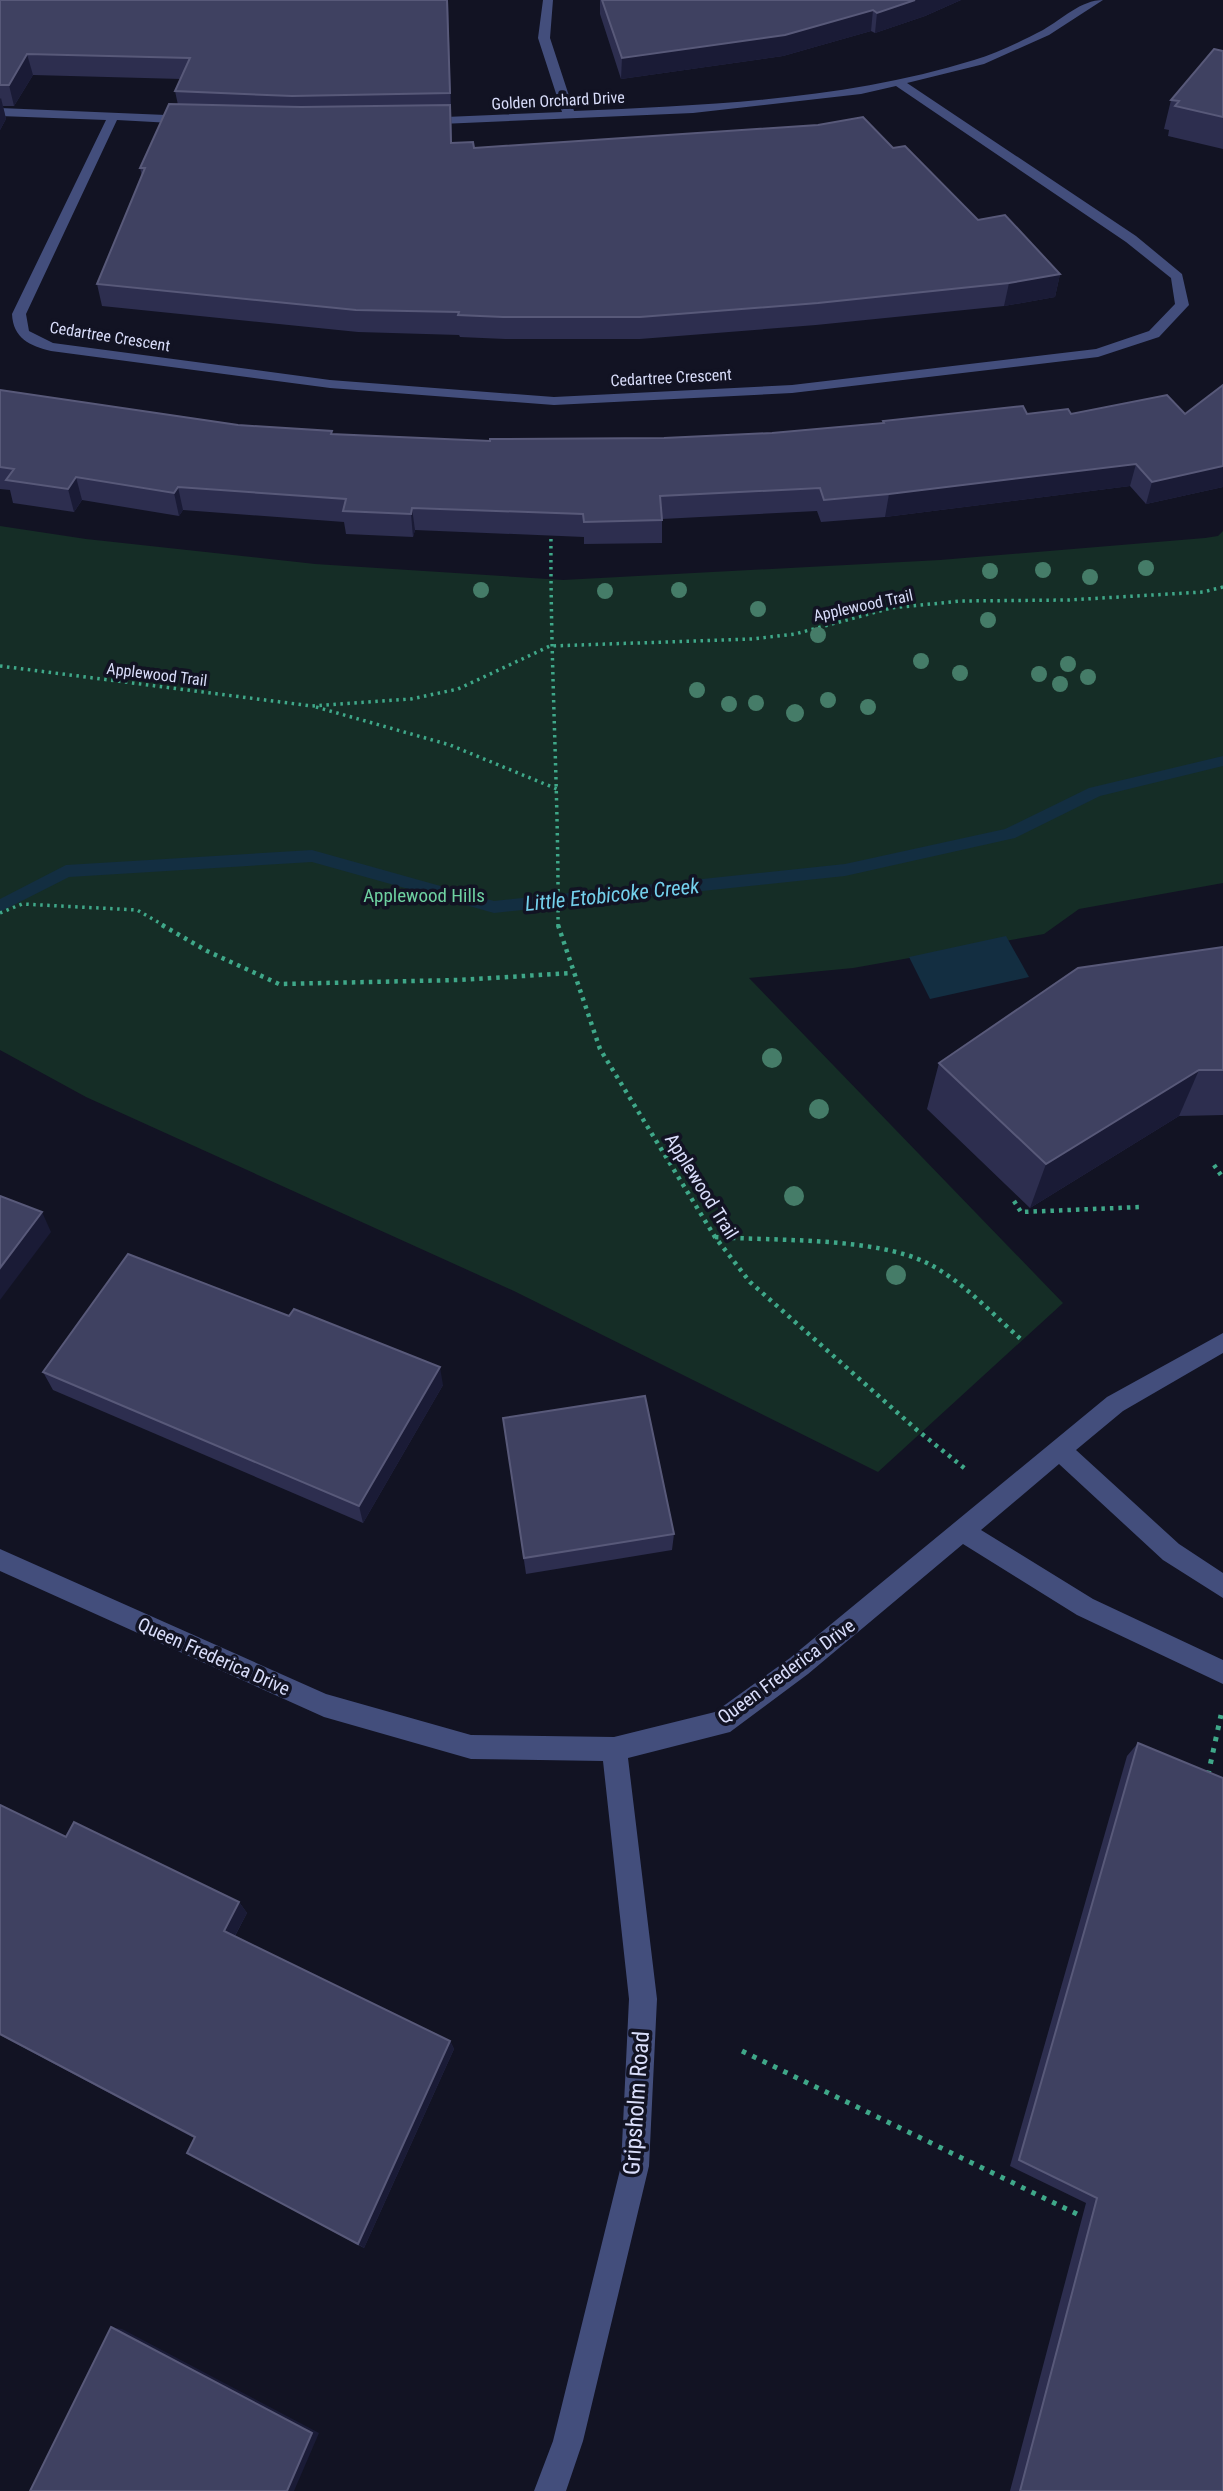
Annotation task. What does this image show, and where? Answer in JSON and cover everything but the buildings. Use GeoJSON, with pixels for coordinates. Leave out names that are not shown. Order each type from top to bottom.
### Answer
{"type":"FeatureCollection","features":[{"type":"Feature","properties":{"kind":"street"},"geometry":{"type":"LineString","coordinates":[[548,0],[544,38],[569,116]]}},
{"type":"Feature","properties":{"kind":"street","name":"Golden Orchard Drive"},"geometry":{"type":"LineString","coordinates":[[407,122],[569,116],[797,100],[900,84],[980,62],[1045,33],[1098,0]]}},
{"type":"Feature","properties":{"kind":"street","name":"Cedartree Crescent"},"geometry":{"type":"LineString","coordinates":[[113,117],[19,314],[18,326],[25,335],[51,347],[330,384],[554,401],[792,389],[1098,353],[1154,334],[1182,305],[1177,277],[1132,239],[900,84]]}},
{"type":"Feature","properties":{"kind":"street"},"geometry":{"type":"LineString","coordinates":[[0,112],[197,120]]}},
{"type":"Feature","properties":{"kind":"street","name":"Queen Frederica Drive"},"geometry":{"type":"LineString","coordinates":[[0,1560],[324,1705],[471,1747],[614,1749],[720,1723],[799,1666],[964,1532],[1001,1497],[1115,1404],[1223,1342]]}},
{"type":"Feature","properties":{"kind":"street"},"geometry":{"type":"LineString","coordinates":[[1059,1449],[1171,1552],[1223,1587]]}},
{"type":"Feature","properties":{"kind":"street"},"geometry":{"type":"LineString","coordinates":[[964,1532],[1085,1606],[1223,1672]]}},
{"type":"Feature","properties":{"kind":"street","name":"Gripsholm Road"},"geometry":{"type":"LineString","coordinates":[[550,2491],[568,2441],[635,2166],[643,1999],[614,1749]]}},
{"type":"Feature","properties":{"kind":"path"},"geometry":{"type":"LineString","coordinates":[[550,646],[551,523]]}},
{"type":"Feature","properties":{"kind":"path","name":"Applewood Trail"},"geometry":{"type":"LineString","coordinates":[[312,706],[411,699],[458,689],[550,646],[752,639],[795,634],[891,608],[961,601],[1068,600],[1203,592],[1223,587]]}},
{"type":"Feature","properties":{"kind":"path","name":"Applewood Trail"},"geometry":{"type":"LineString","coordinates":[[550,646],[559,830],[558,927],[600,1049],[715,1237],[750,1282],[917,1430],[1001,1497]]}},
{"type":"Feature","properties":{"kind":"path","name":"Applewood Trail"},"geometry":{"type":"LineString","coordinates":[[0,666],[312,706],[450,745],[557,789]]}},
{"type":"Feature","properties":{"kind":"path"},"geometry":{"type":"LineString","coordinates":[[0,913],[22,904],[137,910],[207,951],[279,984],[459,980],[572,973]]}},
{"type":"Feature","properties":{"kind":"path"},"geometry":{"type":"LineString","coordinates":[[1214,1165],[1223,1178]]}},
{"type":"Feature","properties":{"kind":"path"},"geometry":{"type":"LineString","coordinates":[[1014,1201],[1021,1212],[1141,1207]]}},
{"type":"Feature","properties":{"kind":"path"},"geometry":{"type":"LineString","coordinates":[[715,1237],[882,1247],[926,1262],[948,1275],[1023,1341]]}},
{"type":"Feature","properties":{"kind":"path"},"geometry":{"type":"LineString","coordinates":[[1206,1788],[1223,1704]]}},
{"type":"Feature","properties":{"kind":"path"},"geometry":{"type":"LineString","coordinates":[[742,2051],[1083,2217]]}},
{"type":"Feature","properties":{"kind":"green space","name":"Applewood Hills"},"geometry":{"type":"Polygon","coordinates":[[[0,526],[86,539],[315,564],[563,580],[940,560],[1205,538],[1218,536],[1223,531],[1223,883],[1079,909],[1044,934],[853,968],[749,978],[1063,1303],[878,1472],[514,1291],[86,1097],[0,1050],[0,526]]]}},
{"type":"Feature","properties":{"kind":"water"},"geometry":{"type":"Polygon","coordinates":[[[1006,936],[1029,977],[930,999],[909,957],[1006,936]]]}},
{"type":"Feature","properties":{"kind":"waterway","name":"Little Etobicoke Creek"},"geometry":{"type":"LineString","coordinates":[[0,906],[66,871],[312,856],[494,907],[845,870],[1009,834],[1095,792],[1223,761]]}}]}
